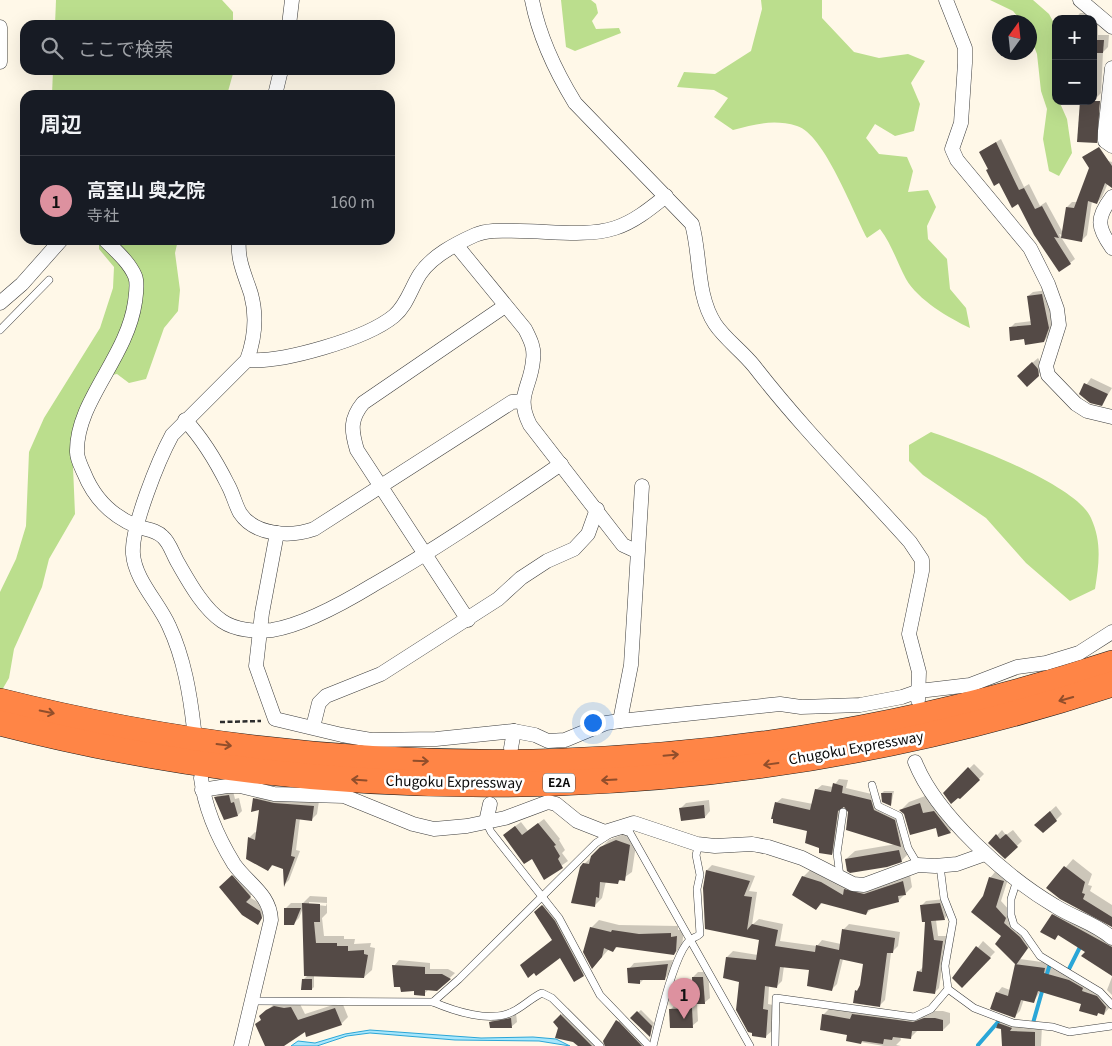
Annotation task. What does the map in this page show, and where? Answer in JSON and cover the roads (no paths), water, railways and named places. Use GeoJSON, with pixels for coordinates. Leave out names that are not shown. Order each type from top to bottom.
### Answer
{"type":"FeatureCollection","features":[{"type":"Feature","properties":{"kind":"highway","name":"Chugoku Expressway"},"geometry":{"type":"LineString","coordinates":[[0,701],[131,730],[207,743],[295,753],[403,761],[546,763],[650,757],[782,742],[940,712],[1003,696],[1112,663]]}},
{"type":"Feature","properties":{"kind":"highway","name":"Chugoku Expressway"},"geometry":{"type":"LineString","coordinates":[[0,723],[196,763],[293,775],[461,784],[545,784],[708,772],[855,751],[1007,716],[1112,684]]}},
{"type":"Feature","properties":{"kind":"street"},"geometry":{"type":"LineString","coordinates":[[290,20],[292,0]]}},
{"type":"Feature","properties":{"kind":"street"},"geometry":{"type":"LineString","coordinates":[[532,0],[542,37],[564,86],[575,103],[692,224],[704,298],[714,323],[752,364],[809,433],[910,542],[922,560],[922,571],[909,634],[919,672],[918,698]]}},
{"type":"Feature","properties":{"kind":"street"},"geometry":{"type":"LineString","coordinates":[[946,0],[965,48],[961,124],[952,149],[957,160],[1030,248],[1048,284],[1058,309],[1059,326],[1058,334],[1046,366],[1048,375],[1076,404],[1087,411],[1112,417]]}},
{"type":"Feature","properties":{"kind":"street"},"geometry":{"type":"LineString","coordinates":[[1080,0],[1112,27]]}},
{"type":"Feature","properties":{"kind":"street"},"geometry":{"type":"LineString","coordinates":[[0,27],[0,62]]}},
{"type":"Feature","properties":{"kind":"street"},"geometry":{"type":"LineString","coordinates":[[1112,68],[1105,140],[1112,146]]}},
{"type":"Feature","properties":{"kind":"street"},"geometry":{"type":"LineString","coordinates":[[276,90],[281,75]]}},
{"type":"Feature","properties":{"kind":"street"},"geometry":{"type":"LineString","coordinates":[[246,360],[259,361],[327,347],[370,330],[394,316],[406,301],[428,263],[476,235],[493,231],[597,232],[616,228],[642,215],[666,196]]}},
{"type":"Feature","properties":{"kind":"street"},"geometry":{"type":"LineString","coordinates":[[1112,197],[1101,215],[1099,226],[1112,248]]}},
{"type":"Feature","properties":{"kind":"street"},"geometry":{"type":"LineString","coordinates":[[0,303],[22,284],[57,245]]}},
{"type":"Feature","properties":{"kind":"street"},"geometry":{"type":"LineString","coordinates":[[110,245],[124,258],[136,278],[133,315],[121,349],[78,429],[77,455],[89,484],[101,503],[115,515],[138,527],[156,531],[165,538],[178,563],[207,607],[223,621],[248,630],[274,630],[327,611],[426,555],[561,464]]}},
{"type":"Feature","properties":{"kind":"street"},"geometry":{"type":"LineString","coordinates":[[194,724],[181,654],[168,624],[138,571],[133,554],[138,527],[164,450],[172,435],[246,360],[253,344],[254,310],[238,257],[239,245]]}},
{"type":"Feature","properties":{"kind":"street"},"geometry":{"type":"LineString","coordinates":[[458,246],[525,329],[532,343],[534,359],[523,401],[524,412],[530,425],[597,509],[623,545],[636,551]]}},
{"type":"Feature","properties":{"kind":"street"},"geometry":{"type":"LineString","coordinates":[[468,620],[357,450],[351,431],[354,415],[363,402],[505,306]]}},
{"type":"Feature","properties":{"kind":"street"},"geometry":{"type":"LineString","coordinates":[[185,420],[227,482],[241,514],[260,529],[277,533],[300,534],[314,529],[512,402],[523,401]]}},
{"type":"Feature","properties":{"kind":"street"},"geometry":{"type":"LineString","coordinates":[[620,721],[631,665],[636,551],[642,486]]}},
{"type":"Feature","properties":{"kind":"street"},"geometry":{"type":"LineString","coordinates":[[314,727],[319,703],[326,696],[381,674],[498,600],[521,578],[582,542],[588,534],[597,509]]}},
{"type":"Feature","properties":{"kind":"street"},"geometry":{"type":"LineString","coordinates":[[277,533],[262,613],[256,666],[275,719],[314,727],[342,736],[397,741],[514,731],[535,735],[548,741],[565,740],[606,723],[620,721],[780,704],[801,707],[860,705],[902,697],[918,698],[970,685],[1017,667],[1046,663],[1079,653],[1112,632]]}},
{"type":"Feature","properties":{"kind":"street"},"geometry":{"type":"LineString","coordinates":[[511,748],[514,731]]}},
{"type":"Feature","properties":{"kind":"street"},"geometry":{"type":"LineString","coordinates":[[915,762],[921,778],[938,801],[984,854],[1057,908],[1102,929],[1112,938]]}},
{"type":"Feature","properties":{"kind":"street"},"geometry":{"type":"LineString","coordinates":[[241,1046],[271,920],[270,910],[264,897],[236,865],[221,841],[209,814],[201,784],[240,786],[274,794],[344,796],[413,824],[434,828],[505,818],[548,802],[556,804],[577,821],[605,832],[634,823],[698,844],[715,846],[752,844],[768,847],[802,858],[854,884],[864,885],[918,865],[940,866],[957,864],[984,854]]}},
{"type":"Feature","properties":{"kind":"street"},"geometry":{"type":"LineString","coordinates":[[486,822],[490,804]]}},
{"type":"Feature","properties":{"kind":"lane"},"geometry":{"type":"LineString","coordinates":[[0,330],[49,280]]}},
{"type":"Feature","properties":{"kind":"lane"},"geometry":{"type":"LineString","coordinates":[[872,785],[878,806],[900,816],[908,848],[918,865]]}},
{"type":"Feature","properties":{"kind":"lane"},"geometry":{"type":"LineString","coordinates":[[840,877],[837,853],[843,812]]}},
{"type":"Feature","properties":{"kind":"lane"},"geometry":{"type":"LineString","coordinates":[[486,822],[491,832],[559,918],[600,995],[649,1046]]}},
{"type":"Feature","properties":{"kind":"lane"},"geometry":{"type":"LineString","coordinates":[[433,1002],[460,979],[596,843],[616,829],[630,834],[750,1046]]}},
{"type":"Feature","properties":{"kind":"lane"},"geometry":{"type":"LineString","coordinates":[[653,1046],[670,984],[680,956],[690,940],[700,934],[697,889],[700,875],[696,855],[698,844]]}},
{"type":"Feature","properties":{"kind":"lane"},"geometry":{"type":"LineString","coordinates":[[940,866],[944,898],[953,921],[945,966],[948,990],[974,1008],[1013,1023],[1053,1027],[1069,1032],[1112,1026]]}},
{"type":"Feature","properties":{"kind":"lane"},"geometry":{"type":"LineString","coordinates":[[1017,880],[1011,899],[1011,915],[1014,925],[1024,933],[1040,956],[1100,992],[1112,1005]]}},
{"type":"Feature","properties":{"kind":"lane"},"geometry":{"type":"LineString","coordinates":[[775,1046],[776,998],[914,1017],[931,1009],[948,990]]}},
{"type":"Feature","properties":{"kind":"lane"},"geometry":{"type":"LineString","coordinates":[[252,1001],[433,1002],[446,1007],[492,1016],[511,1013],[542,993],[552,998],[600,1046]]}},
{"type":"Feature","properties":{"kind":"water"},"geometry":{"type":"Polygon","coordinates":[[[370,1030],[481,1038],[533,1037],[556,1039],[570,1046],[539,1041],[455,1040],[370,1033],[347,1036],[317,1046],[291,1046],[298,1041],[315,1043],[345,1034],[370,1030]]]}},
{"type":"Feature","properties":{"kind":"waterway"},"geometry":{"type":"LineString","coordinates":[[1068,971],[1081,945]]}},
{"type":"Feature","properties":{"kind":"waterway"},"geometry":{"type":"LineString","coordinates":[[1046,977],[1050,964]]}},
{"type":"Feature","properties":{"kind":"waterway"},"geometry":{"type":"LineString","coordinates":[[1033,1023],[1043,988]]}},
{"type":"Feature","properties":{"kind":"waterway"},"geometry":{"type":"LineString","coordinates":[[978,1045],[998,1022]]}},
{"type":"Feature","properties":{"kind":"place","name":"高室山 奥之院"},"geometry":{"type":"Point","coordinates":[684,1019]}}]}
